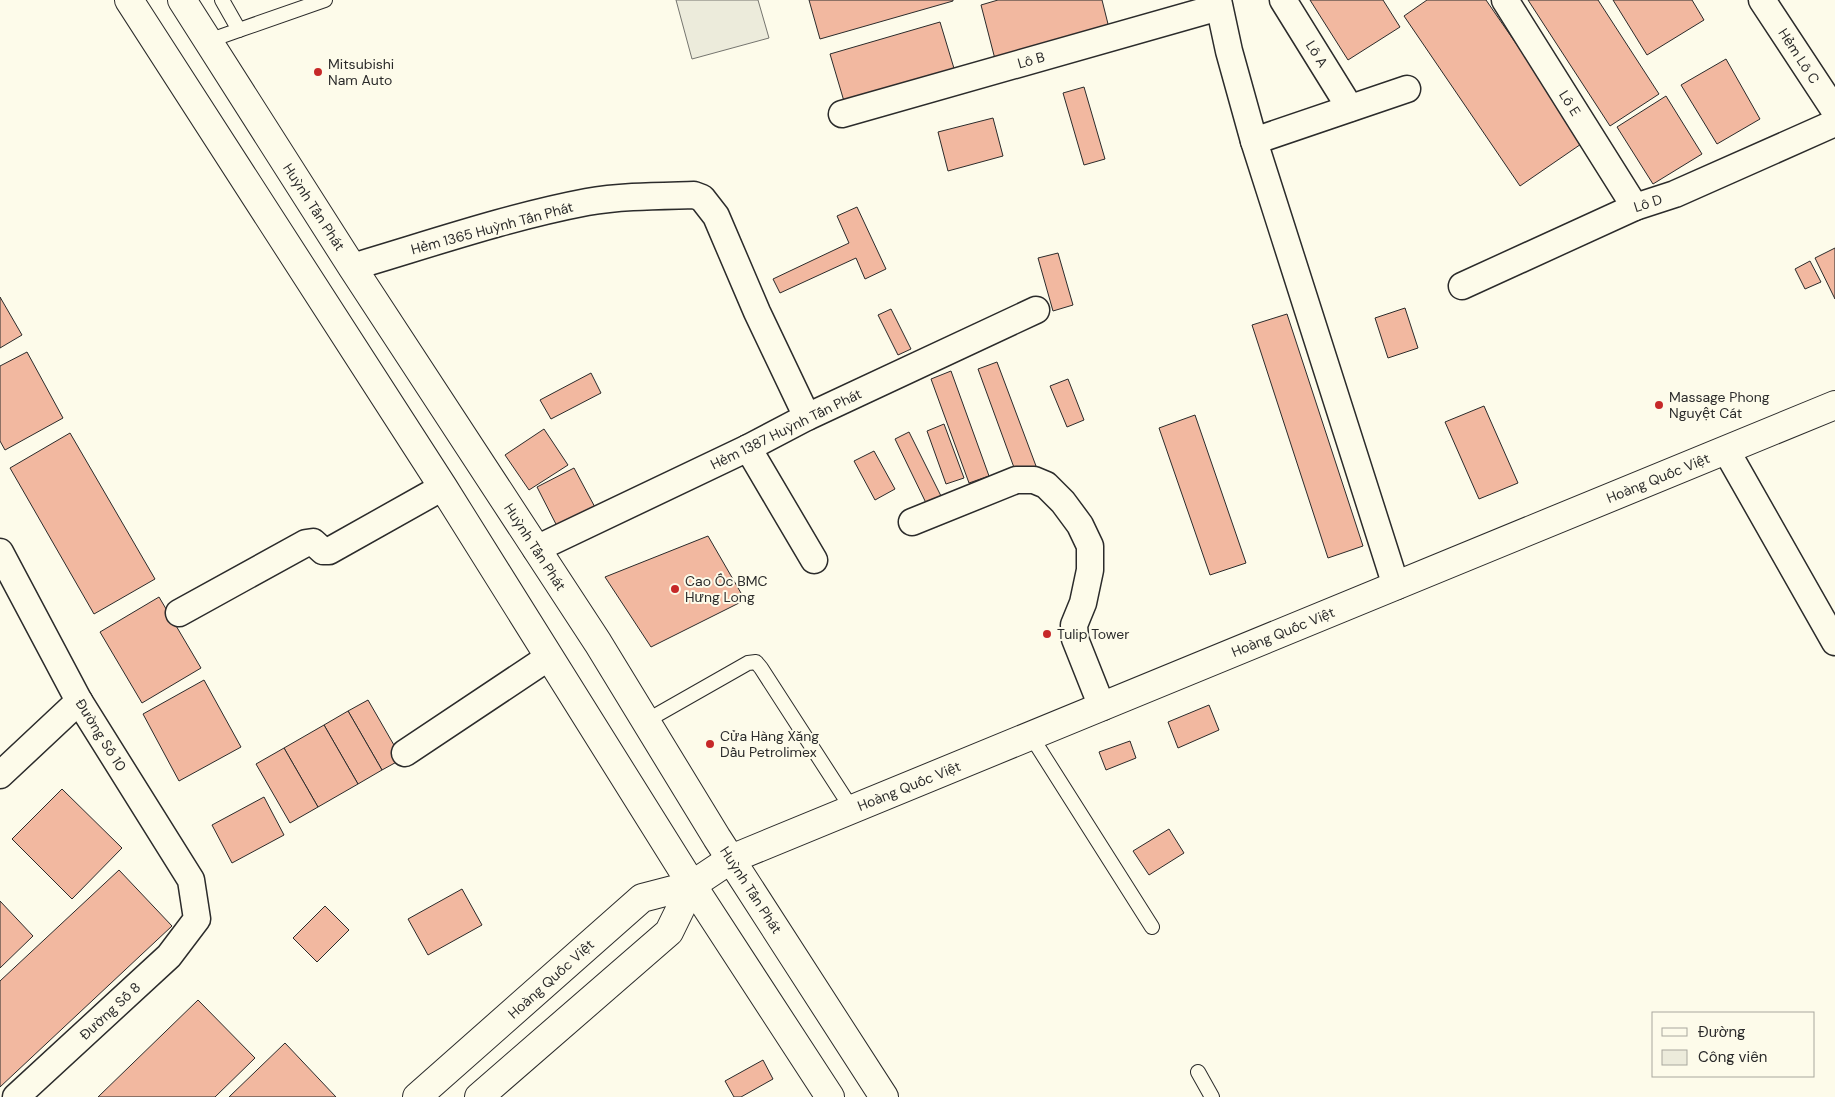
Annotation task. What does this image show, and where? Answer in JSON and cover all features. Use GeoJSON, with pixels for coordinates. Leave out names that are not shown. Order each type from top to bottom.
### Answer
{"type":"FeatureCollection","features":[{"type":"Feature","properties":{"kind":"main road"},"geometry":{"type":"LineString","coordinates":[[129,0],[360,358],[692,885],[830,1097]]}},
{"type":"Feature","properties":{"kind":"main road","name":"Huỳnh Tấn Phát"},"geometry":{"type":"LineString","coordinates":[[182,0],[352,267],[646,721],[731,859],[884,1097]]}},
{"type":"Feature","properties":{"kind":"main road"},"geometry":{"type":"LineString","coordinates":[[360,358],[397,335]]}},
{"type":"Feature","properties":{"kind":"main road","name":"Hoàng Quốc Việt"},"geometry":{"type":"LineString","coordinates":[[417,1097],[642,898],[692,885],[731,859],[1835,405]]}},
{"type":"Feature","properties":{"kind":"main road"},"geometry":{"type":"LineString","coordinates":[[479,1097],[669,932],[692,885]]}},
{"type":"Feature","properties":{"kind":"street","name":"Lô A"},"geometry":{"type":"LineString","coordinates":[[1283,0],[1350,108]]}},
{"type":"Feature","properties":{"kind":"street","name":"Lô E"},"geometry":{"type":"LineString","coordinates":[[1505,0],[1635,207]]}},
{"type":"Feature","properties":{"kind":"street","name":"Hẻm Lô C"},"geometry":{"type":"LineString","coordinates":[[1762,0],[1835,111]]}},
{"type":"Feature","properties":{"kind":"street"},"geometry":{"type":"LineString","coordinates":[[1219,4],[1229,51],[1254,140],[1396,586]]}},
{"type":"Feature","properties":{"kind":"street","name":"Lô B"},"geometry":{"type":"LineString","coordinates":[[842,114],[1219,4]]}},
{"type":"Feature","properties":{"kind":"street"},"geometry":{"type":"LineString","coordinates":[[1254,140],[1407,89]]}},
{"type":"Feature","properties":{"kind":"street","name":"Lô D"},"geometry":{"type":"LineString","coordinates":[[1462,286],[1635,207],[1675,194],[1835,122]]}},
{"type":"Feature","properties":{"kind":"street","name":"Hẻm 1365 Huỳnh Tấn Phát"},"geometry":{"type":"LineString","coordinates":[[352,267],[512,220],[588,202],[634,197],[694,195],[702,198],[716,216],[757,312],[807,417]]}},
{"type":"Feature","properties":{"kind":"street","name":"Hẻm 1387 Huỳnh Tấn Phát"},"geometry":{"type":"LineString","coordinates":[[536,550],[748,448],[807,417],[1036,310]]}},
{"type":"Feature","properties":{"kind":"street"},"geometry":{"type":"LineString","coordinates":[[748,448],[814,560]]}},
{"type":"Feature","properties":{"kind":"street"},"geometry":{"type":"LineString","coordinates":[[1726,450],[1835,642]]}},
{"type":"Feature","properties":{"kind":"street"},"geometry":{"type":"LineString","coordinates":[[912,522],[1016,480],[1034,480],[1046,485],[1063,502],[1080,525],[1090,546],[1090,570],[1083,603],[1074,625],[1075,639],[1102,706]]}},
{"type":"Feature","properties":{"kind":"street"},"geometry":{"type":"LineString","coordinates":[[179,613],[306,543],[313,542],[323,551],[329,551],[442,487]]}},
{"type":"Feature","properties":{"kind":"street","name":"Đường Số 10"},"geometry":{"type":"LineString","coordinates":[[0,552],[79,700],[191,880],[197,919]]}},
{"type":"Feature","properties":{"kind":"street"},"geometry":{"type":"LineString","coordinates":[[405,753],[549,657]]}},
{"type":"Feature","properties":{"kind":"street"},"geometry":{"type":"LineString","coordinates":[[0,775],[79,700]]}},
{"type":"Feature","properties":{"kind":"street","name":"Đường Số 8"},"geometry":{"type":"LineString","coordinates":[[16,1097],[169,956],[197,919]]}},
{"type":"Feature","properties":{"kind":"lane"},"geometry":{"type":"LineString","coordinates":[[222,0],[239,30]]}},
{"type":"Feature","properties":{"kind":"lane"},"geometry":{"type":"LineString","coordinates":[[208,41],[324,0]]}},
{"type":"Feature","properties":{"kind":"lane"},"geometry":{"type":"LineString","coordinates":[[646,721],[748,663],[756,662],[852,809]]}},
{"type":"Feature","properties":{"kind":"lane"},"geometry":{"type":"LineString","coordinates":[[1031,736],[1152,927]]}},
{"type":"Feature","properties":{"kind":"lane"},"geometry":{"type":"LineString","coordinates":[[1198,1072],[1212,1097]]}},
{"type":"Feature","properties":{"kind":"green space"},"geometry":{"type":"Polygon","coordinates":[[[676,0],[758,0],[769,38],[692,59],[676,0]]]}},
{"type":"Feature","properties":{"kind":"building"},"geometry":{"type":"Polygon","coordinates":[[[809,0],[953,0],[953,1],[820,39],[809,0]]]}},
{"type":"Feature","properties":{"kind":"building"},"geometry":{"type":"Polygon","coordinates":[[[998,0],[1102,0],[1110,32],[996,63],[981,5],[998,0]]]}},
{"type":"Feature","properties":{"kind":"building"},"geometry":{"type":"Polygon","coordinates":[[[1310,0],[1383,0],[1400,27],[1348,60],[1310,0]]]}},
{"type":"Feature","properties":{"kind":"building"},"geometry":{"type":"Polygon","coordinates":[[[1427,0],[1486,0],[1584,142],[1520,186],[1404,16],[1427,0]]]}},
{"type":"Feature","properties":{"kind":"building"},"geometry":{"type":"Polygon","coordinates":[[[1528,0],[1598,0],[1659,94],[1610,126],[1528,0]]]}},
{"type":"Feature","properties":{"kind":"building"},"geometry":{"type":"Polygon","coordinates":[[[1613,0],[1692,0],[1704,20],[1647,55],[1613,0]]]}},
{"type":"Feature","properties":{"kind":"building"},"geometry":{"type":"Polygon","coordinates":[[[940,22],[956,75],[846,108],[830,54],[940,22]]]}},
{"type":"Feature","properties":{"kind":"building"},"geometry":{"type":"Polygon","coordinates":[[[1726,59],[1760,119],[1717,144],[1681,85],[1726,59]]]}},
{"type":"Feature","properties":{"kind":"building"},"geometry":{"type":"Polygon","coordinates":[[[1084,87],[1105,159],[1084,165],[1063,93],[1084,87]]]}},
{"type":"Feature","properties":{"kind":"building"},"geometry":{"type":"Polygon","coordinates":[[[1666,96],[1702,154],[1653,184],[1617,127],[1666,96]]]}},
{"type":"Feature","properties":{"kind":"building"},"geometry":{"type":"Polygon","coordinates":[[[993,118],[1003,156],[948,171],[938,132],[993,118]]]}},
{"type":"Feature","properties":{"kind":"building"},"geometry":{"type":"Polygon","coordinates":[[[857,207],[886,269],[865,279],[856,258],[780,293],[773,279],[849,243],[837,216],[857,207]]]}},
{"type":"Feature","properties":{"kind":"building"},"geometry":{"type":"Polygon","coordinates":[[[1835,248],[1835,299],[1815,258],[1835,248]]]}},
{"type":"Feature","properties":{"kind":"building"},"geometry":{"type":"Polygon","coordinates":[[[1058,253],[1073,305],[1053,311],[1038,258],[1058,253]]]}},
{"type":"Feature","properties":{"kind":"building"},"geometry":{"type":"Polygon","coordinates":[[[1810,261],[1821,282],[1805,289],[1795,269],[1810,261]]]}},
{"type":"Feature","properties":{"kind":"building"},"geometry":{"type":"Polygon","coordinates":[[[0,297],[22,335],[0,348],[0,297]]]}},
{"type":"Feature","properties":{"kind":"building"},"geometry":{"type":"Polygon","coordinates":[[[1405,308],[1418,348],[1388,358],[1375,318],[1405,308]]]}},
{"type":"Feature","properties":{"kind":"building"},"geometry":{"type":"Polygon","coordinates":[[[891,309],[911,349],[898,355],[878,315],[891,309]]]}},
{"type":"Feature","properties":{"kind":"building"},"geometry":{"type":"Polygon","coordinates":[[[1287,314],[1363,546],[1328,558],[1252,325],[1287,314]]]}},
{"type":"Feature","properties":{"kind":"building"},"geometry":{"type":"Polygon","coordinates":[[[27,352],[63,418],[5,450],[0,441],[0,366],[27,352]]]}},
{"type":"Feature","properties":{"kind":"building"},"geometry":{"type":"Polygon","coordinates":[[[997,362],[1036,466],[1016,473],[978,369],[997,362]]]}},
{"type":"Feature","properties":{"kind":"building"},"geometry":{"type":"Polygon","coordinates":[[[951,371],[989,476],[969,483],[931,379],[951,371]]]}},
{"type":"Feature","properties":{"kind":"building"},"geometry":{"type":"Polygon","coordinates":[[[591,373],[601,393],[551,419],[540,400],[591,373]]]}},
{"type":"Feature","properties":{"kind":"building"},"geometry":{"type":"Polygon","coordinates":[[[1068,379],[1084,420],[1067,427],[1050,386],[1068,379]]]}},
{"type":"Feature","properties":{"kind":"building"},"geometry":{"type":"Polygon","coordinates":[[[1484,406],[1518,483],[1479,499],[1445,422],[1484,406]]]}},
{"type":"Feature","properties":{"kind":"building"},"geometry":{"type":"Polygon","coordinates":[[[1195,415],[1246,563],[1210,575],[1159,428],[1195,415]]]}},
{"type":"Feature","properties":{"kind":"building"},"geometry":{"type":"Polygon","coordinates":[[[944,424],[964,478],[946,484],[927,431],[944,424]]]}},
{"type":"Feature","properties":{"kind":"building"},"geometry":{"type":"Polygon","coordinates":[[[544,429],[568,465],[529,490],[505,455],[544,429]]]}},
{"type":"Feature","properties":{"kind":"building"},"geometry":{"type":"Polygon","coordinates":[[[909,432],[942,498],[927,505],[895,439],[909,432]]]}},
{"type":"Feature","properties":{"kind":"building"},"geometry":{"type":"Polygon","coordinates":[[[70,433],[155,579],[94,614],[10,468],[70,433]]]}},
{"type":"Feature","properties":{"kind":"building"},"geometry":{"type":"Polygon","coordinates":[[[874,451],[895,489],[875,500],[854,461],[874,451]]]}},
{"type":"Feature","properties":{"kind":"building"},"geometry":{"type":"Polygon","coordinates":[[[574,468],[597,511],[559,530],[537,487],[574,468]]]}},
{"type":"Feature","properties":{"kind":"building","name":"Cao Ốc BMC Hưng Long"},"geometry":{"type":"Polygon","coordinates":[[[708,536],[745,600],[651,647],[605,577],[708,536]]]}},
{"type":"Feature","properties":{"kind":"building"},"geometry":{"type":"Polygon","coordinates":[[[159,597],[201,668],[142,703],[100,632],[159,597]]]}},
{"type":"Feature","properties":{"kind":"building"},"geometry":{"type":"Polygon","coordinates":[[[204,680],[241,747],[179,781],[143,714],[204,680]]]}},
{"type":"Feature","properties":{"kind":"building"},"geometry":{"type":"Polygon","coordinates":[[[368,700],[402,759],[382,770],[348,711],[368,700]]]}},
{"type":"Feature","properties":{"kind":"building"},"geometry":{"type":"Polygon","coordinates":[[[1209,705],[1219,730],[1178,748],[1168,722],[1209,705]]]}},
{"type":"Feature","properties":{"kind":"building"},"geometry":{"type":"Polygon","coordinates":[[[348,711],[382,770],[358,784],[324,725],[348,711]]]}},
{"type":"Feature","properties":{"kind":"building"},"geometry":{"type":"Polygon","coordinates":[[[324,725],[358,784],[318,807],[284,748],[324,725]]]}},
{"type":"Feature","properties":{"kind":"building"},"geometry":{"type":"Polygon","coordinates":[[[1130,741],[1136,758],[1106,770],[1099,752],[1130,741]]]}},
{"type":"Feature","properties":{"kind":"building"},"geometry":{"type":"Polygon","coordinates":[[[284,748],[318,807],[290,823],[256,764],[284,748]]]}},
{"type":"Feature","properties":{"kind":"building"},"geometry":{"type":"Polygon","coordinates":[[[62,789],[122,848],[72,899],[12,839],[62,789]]]}},
{"type":"Feature","properties":{"kind":"building"},"geometry":{"type":"Polygon","coordinates":[[[264,797],[284,835],[232,863],[212,825],[264,797]]]}},
{"type":"Feature","properties":{"kind":"building"},"geometry":{"type":"Polygon","coordinates":[[[1169,829],[1184,853],[1149,875],[1133,851],[1169,829]]]}},
{"type":"Feature","properties":{"kind":"building"},"geometry":{"type":"Polygon","coordinates":[[[119,870],[172,926],[0,1087],[0,981],[119,870]]]}},
{"type":"Feature","properties":{"kind":"building"},"geometry":{"type":"Polygon","coordinates":[[[462,889],[482,925],[428,955],[408,919],[462,889]]]}},
{"type":"Feature","properties":{"kind":"building"},"geometry":{"type":"Polygon","coordinates":[[[0,901],[33,936],[0,968],[0,901]]]}},
{"type":"Feature","properties":{"kind":"building"},"geometry":{"type":"Polygon","coordinates":[[[325,906],[349,930],[317,962],[293,938],[325,906]]]}},
{"type":"Feature","properties":{"kind":"building"},"geometry":{"type":"Polygon","coordinates":[[[198,1000],[255,1058],[215,1097],[98,1097],[198,1000]]]}},
{"type":"Feature","properties":{"kind":"building"},"geometry":{"type":"Polygon","coordinates":[[[285,1043],[336,1097],[229,1097],[285,1043]]]}},
{"type":"Feature","properties":{"kind":"building"},"geometry":{"type":"Polygon","coordinates":[[[763,1060],[773,1079],[741,1097],[734,1097],[725,1081],[763,1060]]]}},
{"type":"Feature","properties":{"kind":"place","name":"Mitsubishi Nam Auto"},"geometry":{"type":"Point","coordinates":[318,72]}},
{"type":"Feature","properties":{"kind":"place","name":"Massage Phong Nguyệt Cát"},"geometry":{"type":"Point","coordinates":[1659,405]}},
{"type":"Feature","properties":{"kind":"place","name":"Cao Ốc BMC Hưng Long"},"geometry":{"type":"Point","coordinates":[675,589]}},
{"type":"Feature","properties":{"kind":"place","name":"Tulip Tower"},"geometry":{"type":"Point","coordinates":[1047,634]}},
{"type":"Feature","properties":{"kind":"place","name":"Cửa Hàng Xăng Dầu Petrolimex"},"geometry":{"type":"Point","coordinates":[710,744]}}]}
